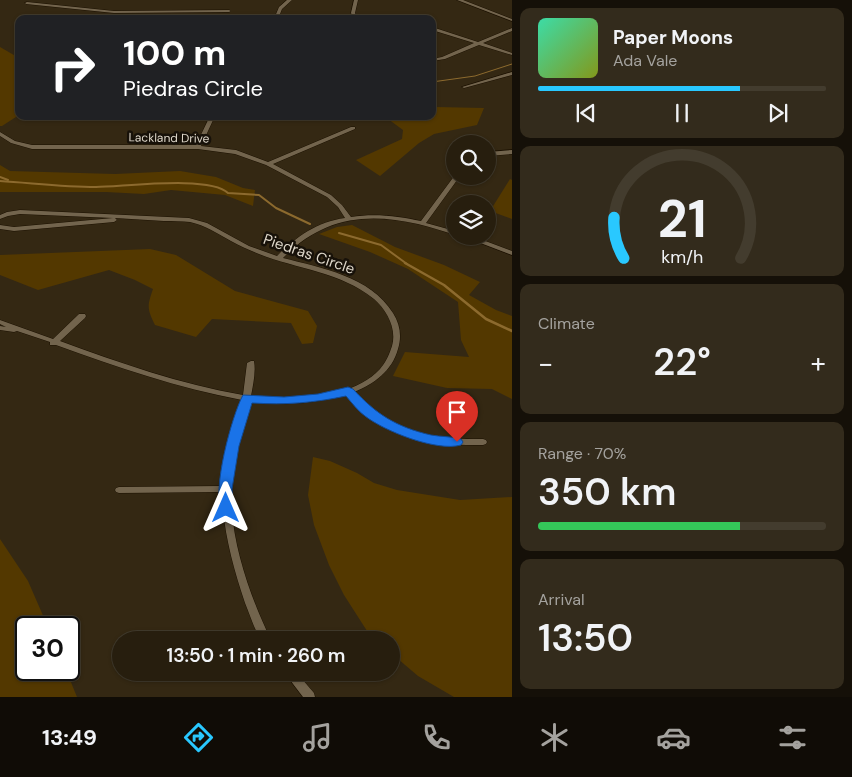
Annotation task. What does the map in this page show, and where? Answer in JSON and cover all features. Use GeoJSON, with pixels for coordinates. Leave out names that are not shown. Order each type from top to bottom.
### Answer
{"type":"FeatureCollection","features":[{"type":"Feature","properties":{"kind":"street"},"geometry":{"type":"LineString","coordinates":[[277,15],[280,8],[290,0]]}},
{"type":"Feature","properties":{"kind":"street"},"geometry":{"type":"LineString","coordinates":[[354,15],[356,0]]}},
{"type":"Feature","properties":{"kind":"street"},"geometry":{"type":"LineString","coordinates":[[459,0],[512,20]]}},
{"type":"Feature","properties":{"kind":"street"},"geometry":{"type":"LineString","coordinates":[[27,3],[105,11],[230,11]]}},
{"type":"Feature","properties":{"kind":"street"},"geometry":{"type":"LineString","coordinates":[[436,29],[512,54]]}},
{"type":"Feature","properties":{"kind":"street"},"geometry":{"type":"LineString","coordinates":[[436,59],[444,58],[512,29]]}},
{"type":"Feature","properties":{"kind":"street"},"geometry":{"type":"LineString","coordinates":[[464,87],[512,73]]}},
{"type":"Feature","properties":{"kind":"street"},"geometry":{"type":"LineString","coordinates":[[198,147],[211,120]]}},
{"type":"Feature","properties":{"kind":"street"},"geometry":{"type":"LineString","coordinates":[[268,164],[353,128]]}},
{"type":"Feature","properties":{"kind":"street","name":"Lackland Drive"},"geometry":{"type":"LineString","coordinates":[[0,134],[13,142],[36,147],[198,147],[236,152],[268,164],[329,196],[349,219]]}},
{"type":"Feature","properties":{"kind":"street"},"geometry":{"type":"LineString","coordinates":[[496,153],[512,152]]}},
{"type":"Feature","properties":{"kind":"street"},"geometry":{"type":"LineString","coordinates":[[423,223],[450,185]]}},
{"type":"Feature","properties":{"kind":"street","name":"Piedras Circle"},"geometry":{"type":"LineString","coordinates":[[0,217],[20,212],[198,222],[212,227],[248,247],[357,284],[376,298],[394,318],[398,334],[396,348],[386,367],[370,381],[348,391],[318,398],[284,401],[248,398],[150,376],[0,322]]}},
{"type":"Feature","properties":{"kind":"street","name":"Piedras Circle"},"geometry":{"type":"LineString","coordinates":[[0,227],[14,229],[138,218]]}},
{"type":"Feature","properties":{"kind":"street"},"geometry":{"type":"LineString","coordinates":[[279,258],[292,245],[312,230],[349,219],[386,218],[423,223],[446,229]]}},
{"type":"Feature","properties":{"kind":"street"},"geometry":{"type":"LineString","coordinates":[[490,245],[512,253]]}},
{"type":"Feature","properties":{"kind":"street"},"geometry":{"type":"LineString","coordinates":[[54,343],[82,316]]}},
{"type":"Feature","properties":{"kind":"street","name":"Piedras Circle"},"geometry":{"type":"LineString","coordinates":[[0,328],[26,332]]}},
{"type":"Feature","properties":{"kind":"street"},"geometry":{"type":"LineString","coordinates":[[250,363],[248,398],[232,446],[226,489],[228,526],[236,560],[260,631]]}},
{"type":"Feature","properties":{"kind":"street"},"geometry":{"type":"LineString","coordinates":[[348,391],[367,412],[386,424],[406,433],[432,440],[483,442]]}},
{"type":"Feature","properties":{"kind":"street"},"geometry":{"type":"LineString","coordinates":[[119,490],[226,489]]}},
{"type":"Feature","properties":{"kind":"street"},"geometry":{"type":"LineString","coordinates":[[297,681],[310,697]]}},
{"type":"Feature","properties":{"kind":"shaded area"},"geometry":{"type":"Polygon","coordinates":[[[0,47],[15,56],[15,118],[0,126],[0,47]]]}},
{"type":"Feature","properties":{"kind":"shaded area"},"geometry":{"type":"Polygon","coordinates":[[[436,107],[484,108],[477,125],[434,134],[419,143],[380,176],[356,160],[402,139],[403,130],[389,120],[436,120],[436,107]]]}},
{"type":"Feature","properties":{"kind":"shaded area"},"geometry":{"type":"Polygon","coordinates":[[[0,165],[10,171],[115,174],[180,171],[216,177],[243,188],[255,190],[253,206],[225,195],[171,190],[144,194],[0,192],[0,165]]]}},
{"type":"Feature","properties":{"kind":"shaded area"},"geometry":{"type":"Polygon","coordinates":[[[510,179],[512,180],[512,219],[496,213],[496,201],[510,179]]]}},
{"type":"Feature","properties":{"kind":"shaded area"},"geometry":{"type":"Polygon","coordinates":[[[352,225],[395,247],[444,265],[480,282],[469,295],[496,310],[512,316],[512,399],[492,389],[447,388],[393,376],[405,352],[469,357],[461,340],[458,302],[408,269],[370,252],[319,234],[337,227],[352,225]]]}},
{"type":"Feature","properties":{"kind":"shaded area"},"geometry":{"type":"Polygon","coordinates":[[[150,249],[176,255],[235,291],[308,311],[317,326],[313,343],[302,344],[291,323],[212,319],[196,337],[155,325],[150,315],[149,307],[153,289],[109,270],[38,290],[0,275],[0,255],[150,249]]]}},
{"type":"Feature","properties":{"kind":"shaded area"},"geometry":{"type":"Polygon","coordinates":[[[313,457],[330,461],[374,483],[397,490],[460,500],[512,497],[512,697],[454,697],[418,676],[400,661],[400,631],[367,631],[344,595],[329,565],[314,525],[308,495],[313,457]]]}},
{"type":"Feature","properties":{"kind":"shaded area"},"geometry":{"type":"Polygon","coordinates":[[[0,539],[28,581],[43,616],[15,616],[15,681],[70,681],[77,697],[0,697],[0,539]]]}},
{"type":"Feature","properties":{"kind":"waterway"},"geometry":{"type":"LineString","coordinates":[[436,81],[475,76],[512,64]]}},
{"type":"Feature","properties":{"kind":"waterway"},"geometry":{"type":"LineString","coordinates":[[0,177],[8,180]]}},
{"type":"Feature","properties":{"kind":"waterway"},"geometry":{"type":"LineString","coordinates":[[0,181],[84,187],[165,183],[203,184],[228,193],[259,195],[276,208],[310,224]]}},
{"type":"Feature","properties":{"kind":"waterway"},"geometry":{"type":"LineString","coordinates":[[339,233],[381,245],[407,264]]}},
{"type":"Feature","properties":{"kind":"waterway"},"geometry":{"type":"LineString","coordinates":[[405,263],[444,285],[486,319],[512,331]]}},
{"type":"Feature","properties":{"kind":"route"},"geometry":{"type":"LineString","coordinates":[[226,508],[226,489],[232,446],[248,398],[284,401],[301,400],[348,391],[367,412],[386,424],[406,433],[432,440],[457,442]]}}]}
